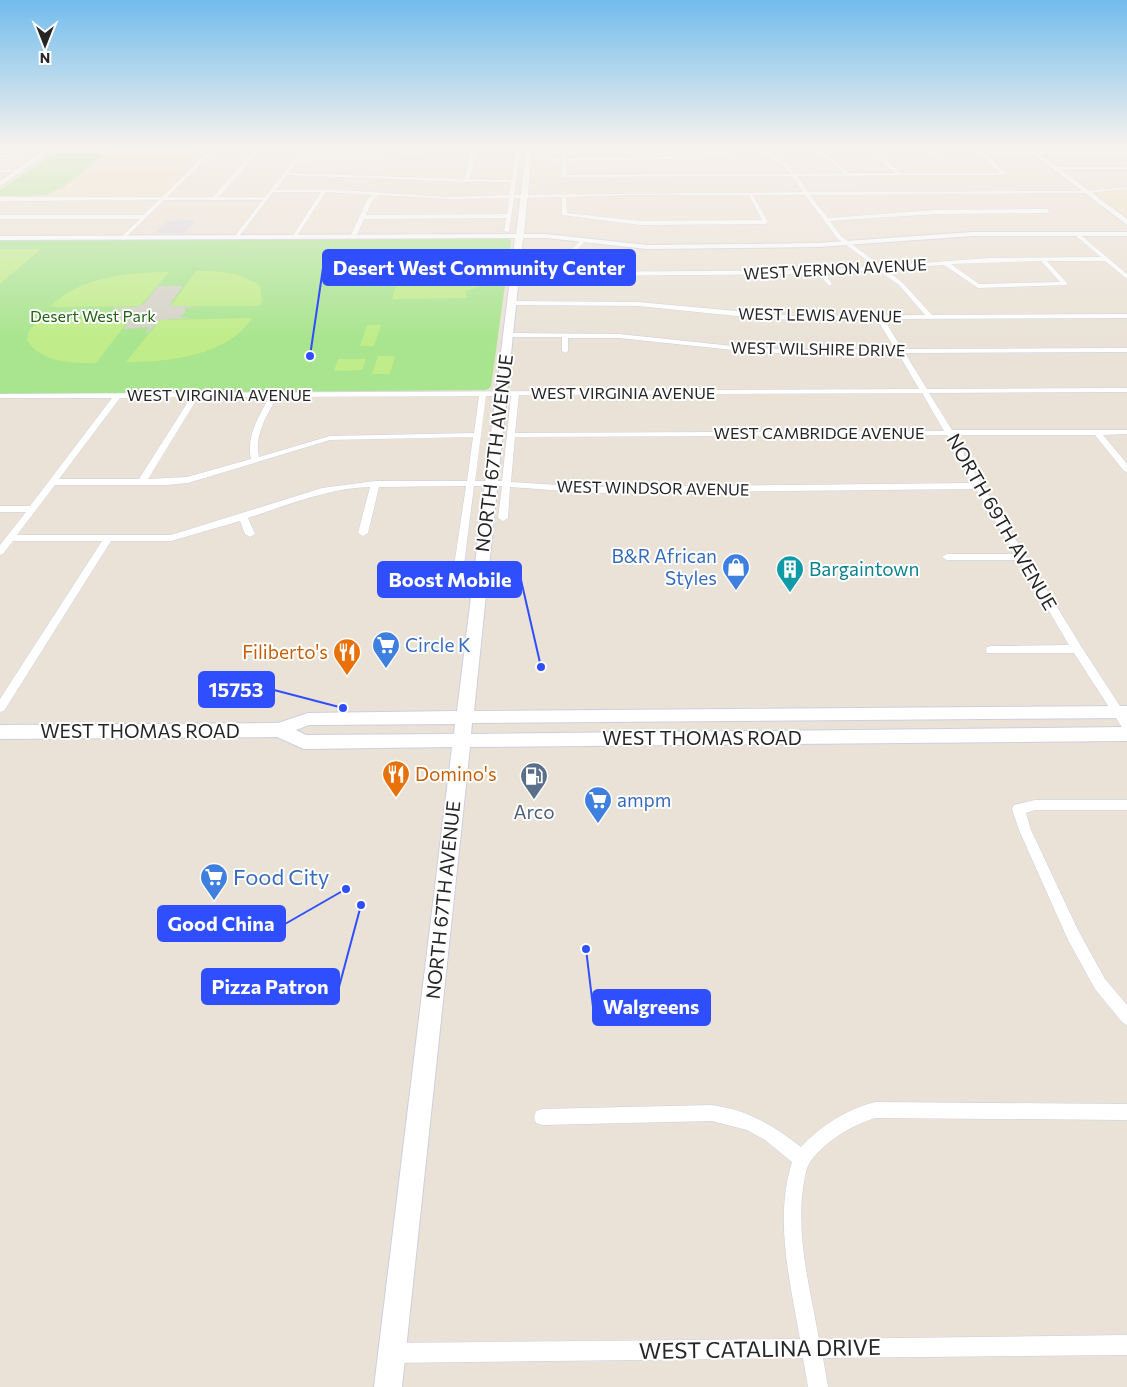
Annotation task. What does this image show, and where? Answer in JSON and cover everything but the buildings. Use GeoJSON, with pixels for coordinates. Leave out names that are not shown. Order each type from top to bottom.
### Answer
{"type":"FeatureCollection","features":[{"type":"Feature","properties":{"kind":"main road","name":"NORTH 67TH AVENUE"},"geometry":{"type":"LineString","coordinates":[[388,1387],[462,728],[498,484],[501,393],[523,209]]}},
{"type":"Feature","properties":{"kind":"main road"},"geometry":{"type":"LineString","coordinates":[[1109,209],[1127,223]]}},
{"type":"Feature","properties":{"kind":"main road"},"geometry":{"type":"LineString","coordinates":[[0,238],[520,236],[647,247],[846,244],[948,235],[1127,234]]}},
{"type":"Feature","properties":{"kind":"main road","name":"WEST THOMAS ROAD"},"geometry":{"type":"LineString","coordinates":[[279,730],[304,742],[462,728],[1124,716]]}},
{"type":"Feature","properties":{"kind":"main road","name":"WEST THOMAS ROAD"},"geometry":{"type":"LineString","coordinates":[[0,732],[279,730],[308,719],[462,728],[1127,734]]}},
{"type":"Feature","properties":{"kind":"street"},"geometry":{"type":"LineString","coordinates":[[123,238],[152,209]]}},
{"type":"Feature","properties":{"kind":"street"},"geometry":{"type":"LineString","coordinates":[[238,237],[259,209]]}},
{"type":"Feature","properties":{"kind":"street"},"geometry":{"type":"LineString","coordinates":[[295,237],[313,209]]}},
{"type":"Feature","properties":{"kind":"street"},"geometry":{"type":"LineString","coordinates":[[353,237],[366,209]]}},
{"type":"Feature","properties":{"kind":"street"},"geometry":{"type":"LineString","coordinates":[[507,231],[510,209]]}},
{"type":"Feature","properties":{"kind":"street"},"geometry":{"type":"LineString","coordinates":[[564,209],[564,214],[640,223],[765,222],[758,209]]}},
{"type":"Feature","properties":{"kind":"street"},"geometry":{"type":"LineString","coordinates":[[817,209],[846,244],[882,269],[913,296],[929,316]]}},
{"type":"Feature","properties":{"kind":"street"},"geometry":{"type":"LineString","coordinates":[[825,220],[936,212],[1047,211],[1045,209]]}},
{"type":"Feature","properties":{"kind":"street"},"geometry":{"type":"LineString","coordinates":[[363,217],[509,216]]}},
{"type":"Feature","properties":{"kind":"street"},"geometry":{"type":"LineString","coordinates":[[0,217],[144,217]]}},
{"type":"Feature","properties":{"kind":"street"},"geometry":{"type":"LineString","coordinates":[[1077,234],[1127,277]]}},
{"type":"Feature","properties":{"kind":"street","name":"WEST VERNON AVENUE"},"geometry":{"type":"LineString","coordinates":[[583,240],[565,258],[563,274],[750,276],[882,269],[989,260],[1106,259]]}},
{"type":"Feature","properties":{"kind":"street"},"geometry":{"type":"LineString","coordinates":[[945,263],[978,286],[1065,284],[1042,259]]}},
{"type":"Feature","properties":{"kind":"street"},"geometry":{"type":"LineString","coordinates":[[821,272],[829,284]]}},
{"type":"Feature","properties":{"kind":"street","name":"WEST LEWIS AVENUE"},"geometry":{"type":"LineString","coordinates":[[513,303],[638,304],[756,316],[1127,316]]}},
{"type":"Feature","properties":{"kind":"street","name":"NORTH 69TH AVENUE"},"geometry":{"type":"LineString","coordinates":[[879,317],[925,391],[979,486],[1077,649],[1124,716]]}},
{"type":"Feature","properties":{"kind":"street","name":"WEST WILSHIRE DRIVE"},"geometry":{"type":"LineString","coordinates":[[509,335],[653,338],[767,351],[1127,350]]}},
{"type":"Feature","properties":{"kind":"street"},"geometry":{"type":"LineString","coordinates":[[565,336],[565,351]]}},
{"type":"Feature","properties":{"kind":"street"},"geometry":{"type":"LineString","coordinates":[[651,346],[653,338]]}},
{"type":"Feature","properties":{"kind":"street","name":"WEST VIRGINIA AVENUE"},"geometry":{"type":"LineString","coordinates":[[0,396],[1127,390]]}},
{"type":"Feature","properties":{"kind":"street","name":"NORTH 67TH AVENUE"},"geometry":{"type":"LineString","coordinates":[[503,518],[498,484],[511,435],[515,393]]}},
{"type":"Feature","properties":{"kind":"street","name":"NORTH 67TH AVENUE"},"geometry":{"type":"LineString","coordinates":[[458,573],[483,394]]}},
{"type":"Feature","properties":{"kind":"street"},"geometry":{"type":"LineString","coordinates":[[255,459],[252,444],[274,395]]}},
{"type":"Feature","properties":{"kind":"street"},"geometry":{"type":"LineString","coordinates":[[0,552],[117,396]]}},
{"type":"Feature","properties":{"kind":"street"},"geometry":{"type":"LineString","coordinates":[[142,482],[196,396]]}},
{"type":"Feature","properties":{"kind":"street"},"geometry":{"type":"LineString","coordinates":[[1097,432],[1127,470]]}},
{"type":"Feature","properties":{"kind":"street","name":"WEST CAMBRIDGE AVENUE"},"geometry":{"type":"LineString","coordinates":[[511,435],[1127,432]]}},
{"type":"Feature","properties":{"kind":"street"},"geometry":{"type":"LineString","coordinates":[[52,482],[188,480],[255,459],[337,437],[477,435]]}},
{"type":"Feature","properties":{"kind":"street"},"geometry":{"type":"LineString","coordinates":[[363,533],[376,484]]}},
{"type":"Feature","properties":{"kind":"street","name":"WEST WINDSOR AVENUE"},"geometry":{"type":"LineString","coordinates":[[10,538],[171,538],[346,485],[498,484],[591,490],[979,486]]}},
{"type":"Feature","properties":{"kind":"street"},"geometry":{"type":"LineString","coordinates":[[0,508],[32,508]]}},
{"type":"Feature","properties":{"kind":"street"},"geometry":{"type":"LineString","coordinates":[[242,517],[250,534]]}},
{"type":"Feature","properties":{"kind":"street"},"geometry":{"type":"LineString","coordinates":[[0,708],[108,538]]}},
{"type":"Feature","properties":{"kind":"street"},"geometry":{"type":"LineString","coordinates":[[947,557],[1021,557]]}},
{"type":"Feature","properties":{"kind":"street"},"geometry":{"type":"LineString","coordinates":[[991,650],[1077,649]]}},
{"type":"Feature","properties":{"kind":"street"},"geometry":{"type":"LineString","coordinates":[[1127,805],[1035,805],[1018,809],[1025,830],[1072,935],[1100,984],[1127,1018]]}},
{"type":"Feature","properties":{"kind":"street"},"geometry":{"type":"LineString","coordinates":[[818,1387],[794,1249],[792,1217],[795,1177],[802,1159],[822,1136],[841,1122],[857,1114],[875,1110],[1127,1112]]}},
{"type":"Feature","properties":{"kind":"street"},"geometry":{"type":"LineString","coordinates":[[542,1117],[712,1113],[738,1116],[775,1136],[802,1159]]}},
{"type":"Feature","properties":{"kind":"street","name":"WEST CATALINA DRIVE"},"geometry":{"type":"LineString","coordinates":[[392,1353],[1127,1345]]}},
{"type":"Feature","properties":{"kind":"shaded area"},"geometry":{"type":"Polygon","coordinates":[[[1114,209],[1127,209],[1127,219],[1114,209]]]}},
{"type":"Feature","properties":{"kind":"shaded area"},"geometry":{"type":"Polygon","coordinates":[[[195,220],[185,233],[156,233],[168,221],[195,220]]]}},
{"type":"Feature","properties":{"kind":"shaded area"},"geometry":{"type":"Polygon","coordinates":[[[158,286],[183,286],[170,304],[171,306],[201,307],[185,308],[185,313],[179,317],[193,318],[160,320],[147,333],[145,333],[149,327],[123,329],[129,322],[128,319],[98,319],[108,317],[122,309],[108,307],[136,307],[144,304],[158,286]]]}},
{"type":"Feature","properties":{"kind":"green space","name":"Desert West Park"},"geometry":{"type":"Polygon","coordinates":[[[509,239],[511,241],[491,387],[486,390],[0,394],[0,240],[509,239]]]}},
{"type":"Feature","properties":{"kind":"green space"},"geometry":{"type":"Polygon","coordinates":[[[0,249],[41,249],[0,284],[0,249]]]}},
{"type":"Feature","properties":{"kind":"green space"},"geometry":{"type":"Polygon","coordinates":[[[196,271],[221,272],[253,281],[260,286],[262,301],[259,306],[171,306],[196,271]]]}},
{"type":"Feature","properties":{"kind":"green space"},"geometry":{"type":"Polygon","coordinates":[[[169,272],[140,306],[50,307],[61,297],[75,289],[105,278],[138,273],[169,272]]]}},
{"type":"Feature","properties":{"kind":"green space"},"geometry":{"type":"Polygon","coordinates":[[[474,277],[483,281],[483,286],[465,291],[467,298],[392,299],[398,278],[474,277]]]}},
{"type":"Feature","properties":{"kind":"green space"},"geometry":{"type":"Polygon","coordinates":[[[252,318],[241,331],[228,341],[212,349],[178,358],[126,362],[160,320],[252,318]]]}},
{"type":"Feature","properties":{"kind":"green space"},"geometry":{"type":"Polygon","coordinates":[[[39,319],[129,320],[96,363],[87,363],[58,360],[33,348],[27,340],[29,331],[39,319]]]}},
{"type":"Feature","properties":{"kind":"green space"},"geometry":{"type":"Polygon","coordinates":[[[367,325],[381,325],[374,346],[360,346],[367,325]]]}},
{"type":"Feature","properties":{"kind":"green space"},"geometry":{"type":"Polygon","coordinates":[[[378,356],[395,356],[390,374],[372,374],[378,356]]]}},
{"type":"Feature","properties":{"kind":"green space"},"geometry":{"type":"Polygon","coordinates":[[[338,359],[366,359],[362,370],[334,371],[338,359]]]}},
{"type":"Feature","properties":{"kind":"place","name":"Desert West Community Center"},"geometry":{"type":"Point","coordinates":[310,356]}},
{"type":"Feature","properties":{"kind":"place","name":"B&R African Styles"},"geometry":{"type":"Point","coordinates":[736,591]}},
{"type":"Feature","properties":{"kind":"place","name":"Bargaintown"},"geometry":{"type":"Point","coordinates":[790,593]}},
{"type":"Feature","properties":{"kind":"place","name":"Boost Mobile"},"geometry":{"type":"Point","coordinates":[541,667]}},
{"type":"Feature","properties":{"kind":"place","name":"Circle K"},"geometry":{"type":"Point","coordinates":[386,669]}},
{"type":"Feature","properties":{"kind":"place","name":"Filiberto's"},"geometry":{"type":"Point","coordinates":[347,676]}},
{"type":"Feature","properties":{"kind":"place","name":"15753"},"geometry":{"type":"Point","coordinates":[343,708]}},
{"type":"Feature","properties":{"kind":"place","name":"Domino's"},"geometry":{"type":"Point","coordinates":[396,798]}},
{"type":"Feature","properties":{"kind":"place","name":"Arco"},"geometry":{"type":"Point","coordinates":[534,800]}},
{"type":"Feature","properties":{"kind":"place","name":"ampm"},"geometry":{"type":"Point","coordinates":[598,824]}},
{"type":"Feature","properties":{"kind":"place","name":"Good China"},"geometry":{"type":"Point","coordinates":[346,889]}},
{"type":"Feature","properties":{"kind":"place","name":"Food City"},"geometry":{"type":"Point","coordinates":[214,901]}},
{"type":"Feature","properties":{"kind":"place","name":"Pizza Patron"},"geometry":{"type":"Point","coordinates":[361,905]}},
{"type":"Feature","properties":{"kind":"place","name":"Walgreens"},"geometry":{"type":"Point","coordinates":[586,949]}}]}
